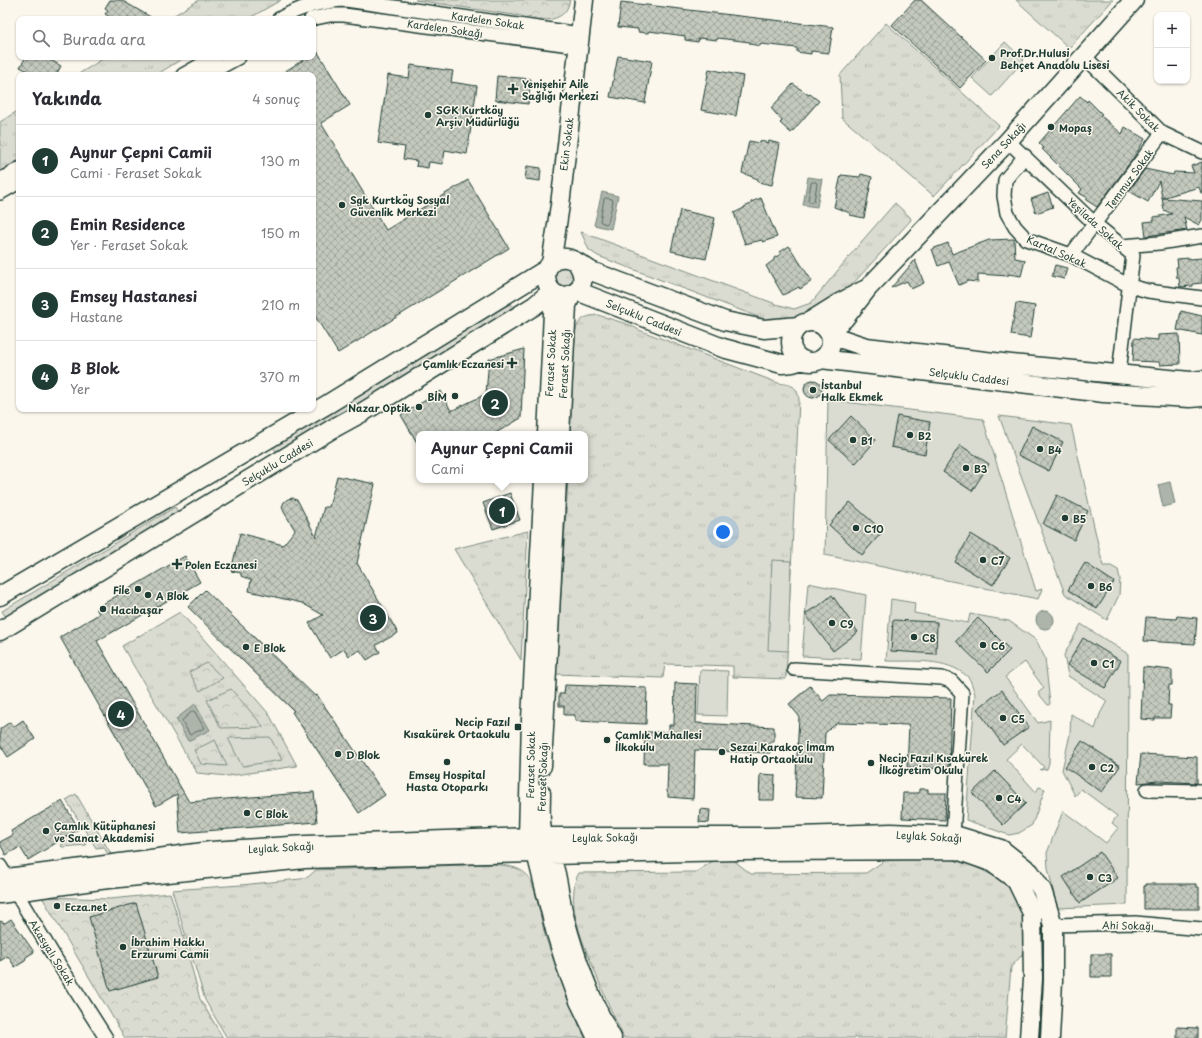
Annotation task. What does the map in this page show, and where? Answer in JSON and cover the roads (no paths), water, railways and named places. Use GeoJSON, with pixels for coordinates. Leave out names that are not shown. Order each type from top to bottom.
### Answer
{"type":"FeatureCollection","features":[{"type":"Feature","properties":{"kind":"street","name":"Kardelen Sokak"},"geometry":{"type":"LineString","coordinates":[[289,16],[332,1],[346,0],[583,40]]}},
{"type":"Feature","properties":{"kind":"street","name":"Ekin Sokak"},"geometry":{"type":"LineString","coordinates":[[574,261],[567,247],[567,236],[583,40],[584,0]]}},
{"type":"Feature","properties":{"kind":"street","name":"Ekin Sokak"},"geometry":{"type":"LineString","coordinates":[[549,266],[560,204],[583,40],[596,0]]}},
{"type":"Feature","properties":{"kind":"street","name":"Sena Sokağı"},"geometry":{"type":"LineString","coordinates":[[868,288],[1008,141],[1134,0]]}},
{"type":"Feature","properties":{"kind":"street","name":"Akik Sokak"},"geometry":{"type":"LineString","coordinates":[[1084,56],[1162,133],[1202,152]]}},
{"type":"Feature","properties":{"kind":"street"},"geometry":{"type":"LineString","coordinates":[[188,72],[210,60]]}},
{"type":"Feature","properties":{"kind":"street"},"geometry":{"type":"LineString","coordinates":[[212,72],[234,60]]}},
{"type":"Feature","properties":{"kind":"street","name":"Temmuz Sokak"},"geometry":{"type":"LineString","coordinates":[[1071,255],[1162,133]]}},
{"type":"Feature","properties":{"kind":"street","name":"Yeşilada Sokak"},"geometry":{"type":"LineString","coordinates":[[1008,141],[1095,224],[1133,255],[1119,374]]}},
{"type":"Feature","properties":{"kind":"street","name":"Kartal Sokak"},"geometry":{"type":"LineString","coordinates":[[1025,156],[1005,180],[1004,196],[1007,213],[1015,227],[1026,239],[1071,255],[1130,286],[1148,291],[1202,298]]}},
{"type":"Feature","properties":{"kind":"street"},"geometry":{"type":"LineString","coordinates":[[0,180],[16,171]]}},
{"type":"Feature","properties":{"kind":"street"},"geometry":{"type":"LineString","coordinates":[[0,194],[16,184]]}},
{"type":"Feature","properties":{"kind":"street"},"geometry":{"type":"LineString","coordinates":[[1122,246],[1159,243],[1202,236]]}},
{"type":"Feature","properties":{"kind":"street"},"geometry":{"type":"LineString","coordinates":[[316,411],[561,258],[574,261],[591,271],[724,321],[764,329],[804,324],[821,324],[829,333],[831,344],[829,350],[822,359],[809,361],[803,360],[796,354],[792,344],[794,332],[804,324],[868,288]]}},
{"type":"Feature","properties":{"kind":"street"},"geometry":{"type":"LineString","coordinates":[[549,266],[546,279],[547,285],[564,292],[581,286],[583,280],[581,268],[574,261]]}},
{"type":"Feature","properties":{"kind":"street"},"geometry":{"type":"LineString","coordinates":[[829,333],[844,319],[868,288]]}},
{"type":"Feature","properties":{"kind":"street","name":"Selçuklu Caddesi"},"geometry":{"type":"LineString","coordinates":[[0,632],[534,306],[564,292],[729,350],[782,364],[803,360]]}},
{"type":"Feature","properties":{"kind":"street","name":"Feraset Sokak"},"geometry":{"type":"LineString","coordinates":[[547,431],[564,292]]}},
{"type":"Feature","properties":{"kind":"street","name":"Feraset Sokağı"},"geometry":{"type":"LineString","coordinates":[[560,431],[567,305],[564,292]]}},
{"type":"Feature","properties":{"kind":"street","name":"Selçuklu Caddesi"},"geometry":{"type":"LineString","coordinates":[[829,333],[866,347],[1011,364],[1190,381],[1202,380]]}},
{"type":"Feature","properties":{"kind":"street","name":"Selçuklu Caddesi"},"geometry":{"type":"LineString","coordinates":[[822,359],[1117,394],[1190,398],[1202,397]]}},
{"type":"Feature","properties":{"kind":"street"},"geometry":{"type":"LineString","coordinates":[[1117,394],[1119,374]]}},
{"type":"Feature","properties":{"kind":"street"},"geometry":{"type":"LineString","coordinates":[[0,596],[314,412]]}},
{"type":"Feature","properties":{"kind":"street","name":"Feraset Sokak"},"geometry":{"type":"LineString","coordinates":[[544,483],[531,719],[539,846],[555,930],[566,966],[580,1002],[597,1038]]}},
{"type":"Feature","properties":{"kind":"street","name":"Feraset Sokağı"},"geometry":{"type":"LineString","coordinates":[[557,483],[539,846],[555,873],[564,917],[582,974],[605,1026],[612,1038]]}},
{"type":"Feature","properties":{"kind":"street"},"geometry":{"type":"LineString","coordinates":[[794,669],[942,678],[951,681],[962,693],[953,835]]}},
{"type":"Feature","properties":{"kind":"street"},"geometry":{"type":"LineString","coordinates":[[1147,790],[1202,791]]}},
{"type":"Feature","properties":{"kind":"street","name":"Leylak Sokağı"},"geometry":{"type":"LineString","coordinates":[[539,846],[891,833],[963,836],[1001,849],[1030,872],[1042,890],[1053,925],[1053,981],[1050,1038]]}},
{"type":"Feature","properties":{"kind":"street","name":"Leylak Sokağı"},"geometry":{"type":"LineString","coordinates":[[4,882],[211,851],[306,845],[539,846],[738,851],[957,850],[991,862],[1016,880],[1032,913],[1034,979],[1029,1038]]}},
{"type":"Feature","properties":{"kind":"street","name":"Akasyalı Sokak"},"geometry":{"type":"LineString","coordinates":[[4,882],[106,1038]]}},
{"type":"Feature","properties":{"kind":"street","name":"Ahi Sokağı"},"geometry":{"type":"LineString","coordinates":[[1053,925],[1135,923],[1202,929]]}},
{"type":"Feature","properties":{"kind":"water"},"geometry":{"type":"Polygon","coordinates":[[[808,177],[822,179],[817,207],[803,205],[808,177]]]}},
{"type":"Feature","properties":{"kind":"water"},"geometry":{"type":"Polygon","coordinates":[[[602,192],[618,196],[611,229],[594,225],[602,192]]]}},
{"type":"Feature","properties":{"kind":"water"},"geometry":{"type":"Polygon","coordinates":[[[1170,482],[1175,504],[1163,507],[1158,485],[1170,482]]]}},
{"type":"Feature","properties":{"kind":"water"},"geometry":{"type":"Polygon","coordinates":[[[1045,611],[1051,614],[1054,620],[1051,626],[1045,629],[1039,626],[1036,620],[1039,614],[1045,611]]]}},
{"type":"Feature","properties":{"kind":"water"},"geometry":{"type":"Polygon","coordinates":[[[195,704],[210,730],[188,741],[176,719],[195,704]]]}},
{"type":"Feature","properties":{"kind":"place","name":"Prof.Dr.Hulusi Behçet Anadolu Lisesi"},"geometry":{"type":"Point","coordinates":[992,58]}},
{"type":"Feature","properties":{"kind":"place","name":"Yenişehir Aile Sağlığı Merkezi"},"geometry":{"type":"Point","coordinates":[513,89]}},
{"type":"Feature","properties":{"kind":"place","name":"SGK Kurtköy Arşiv Müdürlüğü"},"geometry":{"type":"Point","coordinates":[428,115]}},
{"type":"Feature","properties":{"kind":"place","name":"Mopaş"},"geometry":{"type":"Point","coordinates":[1051,127]}},
{"type":"Feature","properties":{"kind":"place","name":"Sgk Kurtköy Sosyal Güvenlik Merkezi"},"geometry":{"type":"Point","coordinates":[342,205]}},
{"type":"Feature","properties":{"kind":"place","name":"Çamlık Eczanesi"},"geometry":{"type":"Point","coordinates":[512,363]}},
{"type":"Feature","properties":{"kind":"place","name":"İstanbul Halk Ekmek"},"geometry":{"type":"Point","coordinates":[813,390]}},
{"type":"Feature","properties":{"kind":"place","name":"BİM"},"geometry":{"type":"Point","coordinates":[455,396]}},
{"type":"Feature","properties":{"kind":"place","name":"Emin Residence"},"geometry":{"type":"Point","coordinates":[495,403]}},
{"type":"Feature","properties":{"kind":"place","name":"Nazar Optik"},"geometry":{"type":"Point","coordinates":[419,407]}},
{"type":"Feature","properties":{"kind":"place","name":"B2"},"geometry":{"type":"Point","coordinates":[910,435]}},
{"type":"Feature","properties":{"kind":"place","name":"B1"},"geometry":{"type":"Point","coordinates":[853,440]}},
{"type":"Feature","properties":{"kind":"place","name":"B4"},"geometry":{"type":"Point","coordinates":[1040,449]}},
{"type":"Feature","properties":{"kind":"place","name":"B3"},"geometry":{"type":"Point","coordinates":[966,468]}},
{"type":"Feature","properties":{"kind":"place","name":"Aynur Çepni Camii"},"geometry":{"type":"Point","coordinates":[502,511]}},
{"type":"Feature","properties":{"kind":"place","name":"B5"},"geometry":{"type":"Point","coordinates":[1065,518]}},
{"type":"Feature","properties":{"kind":"place","name":"C10"},"geometry":{"type":"Point","coordinates":[856,528]}},
{"type":"Feature","properties":{"kind":"place","name":"C7"},"geometry":{"type":"Point","coordinates":[983,560]}},
{"type":"Feature","properties":{"kind":"place","name":"Polen Eczanesi"},"geometry":{"type":"Point","coordinates":[177,564]}},
{"type":"Feature","properties":{"kind":"place","name":"B6"},"geometry":{"type":"Point","coordinates":[1091,586]}},
{"type":"Feature","properties":{"kind":"place","name":"File"},"geometry":{"type":"Point","coordinates":[138,589]}},
{"type":"Feature","properties":{"kind":"place","name":"A Blok"},"geometry":{"type":"Point","coordinates":[148,595]}},
{"type":"Feature","properties":{"kind":"place","name":"Hacıbaşar"},"geometry":{"type":"Point","coordinates":[103,609]}},
{"type":"Feature","properties":{"kind":"place","name":"Emsey Hastanesi"},"geometry":{"type":"Point","coordinates":[373,618]}},
{"type":"Feature","properties":{"kind":"place","name":"C9"},"geometry":{"type":"Point","coordinates":[832,623]}},
{"type":"Feature","properties":{"kind":"place","name":"C8"},"geometry":{"type":"Point","coordinates":[914,637]}},
{"type":"Feature","properties":{"kind":"place","name":"C6"},"geometry":{"type":"Point","coordinates":[983,645]}},
{"type":"Feature","properties":{"kind":"place","name":"E Blok"},"geometry":{"type":"Point","coordinates":[246,647]}},
{"type":"Feature","properties":{"kind":"place","name":"C1"},"geometry":{"type":"Point","coordinates":[1094,663]}},
{"type":"Feature","properties":{"kind":"place","name":"B Blok"},"geometry":{"type":"Point","coordinates":[121,714]}},
{"type":"Feature","properties":{"kind":"place","name":"C5"},"geometry":{"type":"Point","coordinates":[1003,718]}},
{"type":"Feature","properties":{"kind":"place","name":"Necip Fazıl Kısakürek Ortaokulu"},"geometry":{"type":"Point","coordinates":[518,727]}},
{"type":"Feature","properties":{"kind":"place","name":"Çamlık Mahallesi İlkokulu"},"geometry":{"type":"Point","coordinates":[607,740]}},
{"type":"Feature","properties":{"kind":"place","name":"Sezai Karakoç İmam Hatip Ortaokulu"},"geometry":{"type":"Point","coordinates":[722,752]}},
{"type":"Feature","properties":{"kind":"place","name":"D Blok"},"geometry":{"type":"Point","coordinates":[338,754]}},
{"type":"Feature","properties":{"kind":"place","name":"Emsey Hospital Hasta Otoparkı"},"geometry":{"type":"Point","coordinates":[447,762]}},
{"type":"Feature","properties":{"kind":"place","name":"Necip Fazıl Kısakürek İlköğretim Okulu"},"geometry":{"type":"Point","coordinates":[871,763]}},
{"type":"Feature","properties":{"kind":"place","name":"C2"},"geometry":{"type":"Point","coordinates":[1092,767]}},
{"type":"Feature","properties":{"kind":"place","name":"C4"},"geometry":{"type":"Point","coordinates":[999,798]}},
{"type":"Feature","properties":{"kind":"place","name":"C Blok"},"geometry":{"type":"Point","coordinates":[247,813]}},
{"type":"Feature","properties":{"kind":"place","name":"Çamlık Kütüphanesi ve Sanat Akademisi"},"geometry":{"type":"Point","coordinates":[46,831]}},
{"type":"Feature","properties":{"kind":"place","name":"C3"},"geometry":{"type":"Point","coordinates":[1090,877]}},
{"type":"Feature","properties":{"kind":"place","name":"Ecza.net"},"geometry":{"type":"Point","coordinates":[57,906]}},
{"type":"Feature","properties":{"kind":"place","name":"İbrahim Hakkı Erzurumi Camii"},"geometry":{"type":"Point","coordinates":[123,947]}}]}
